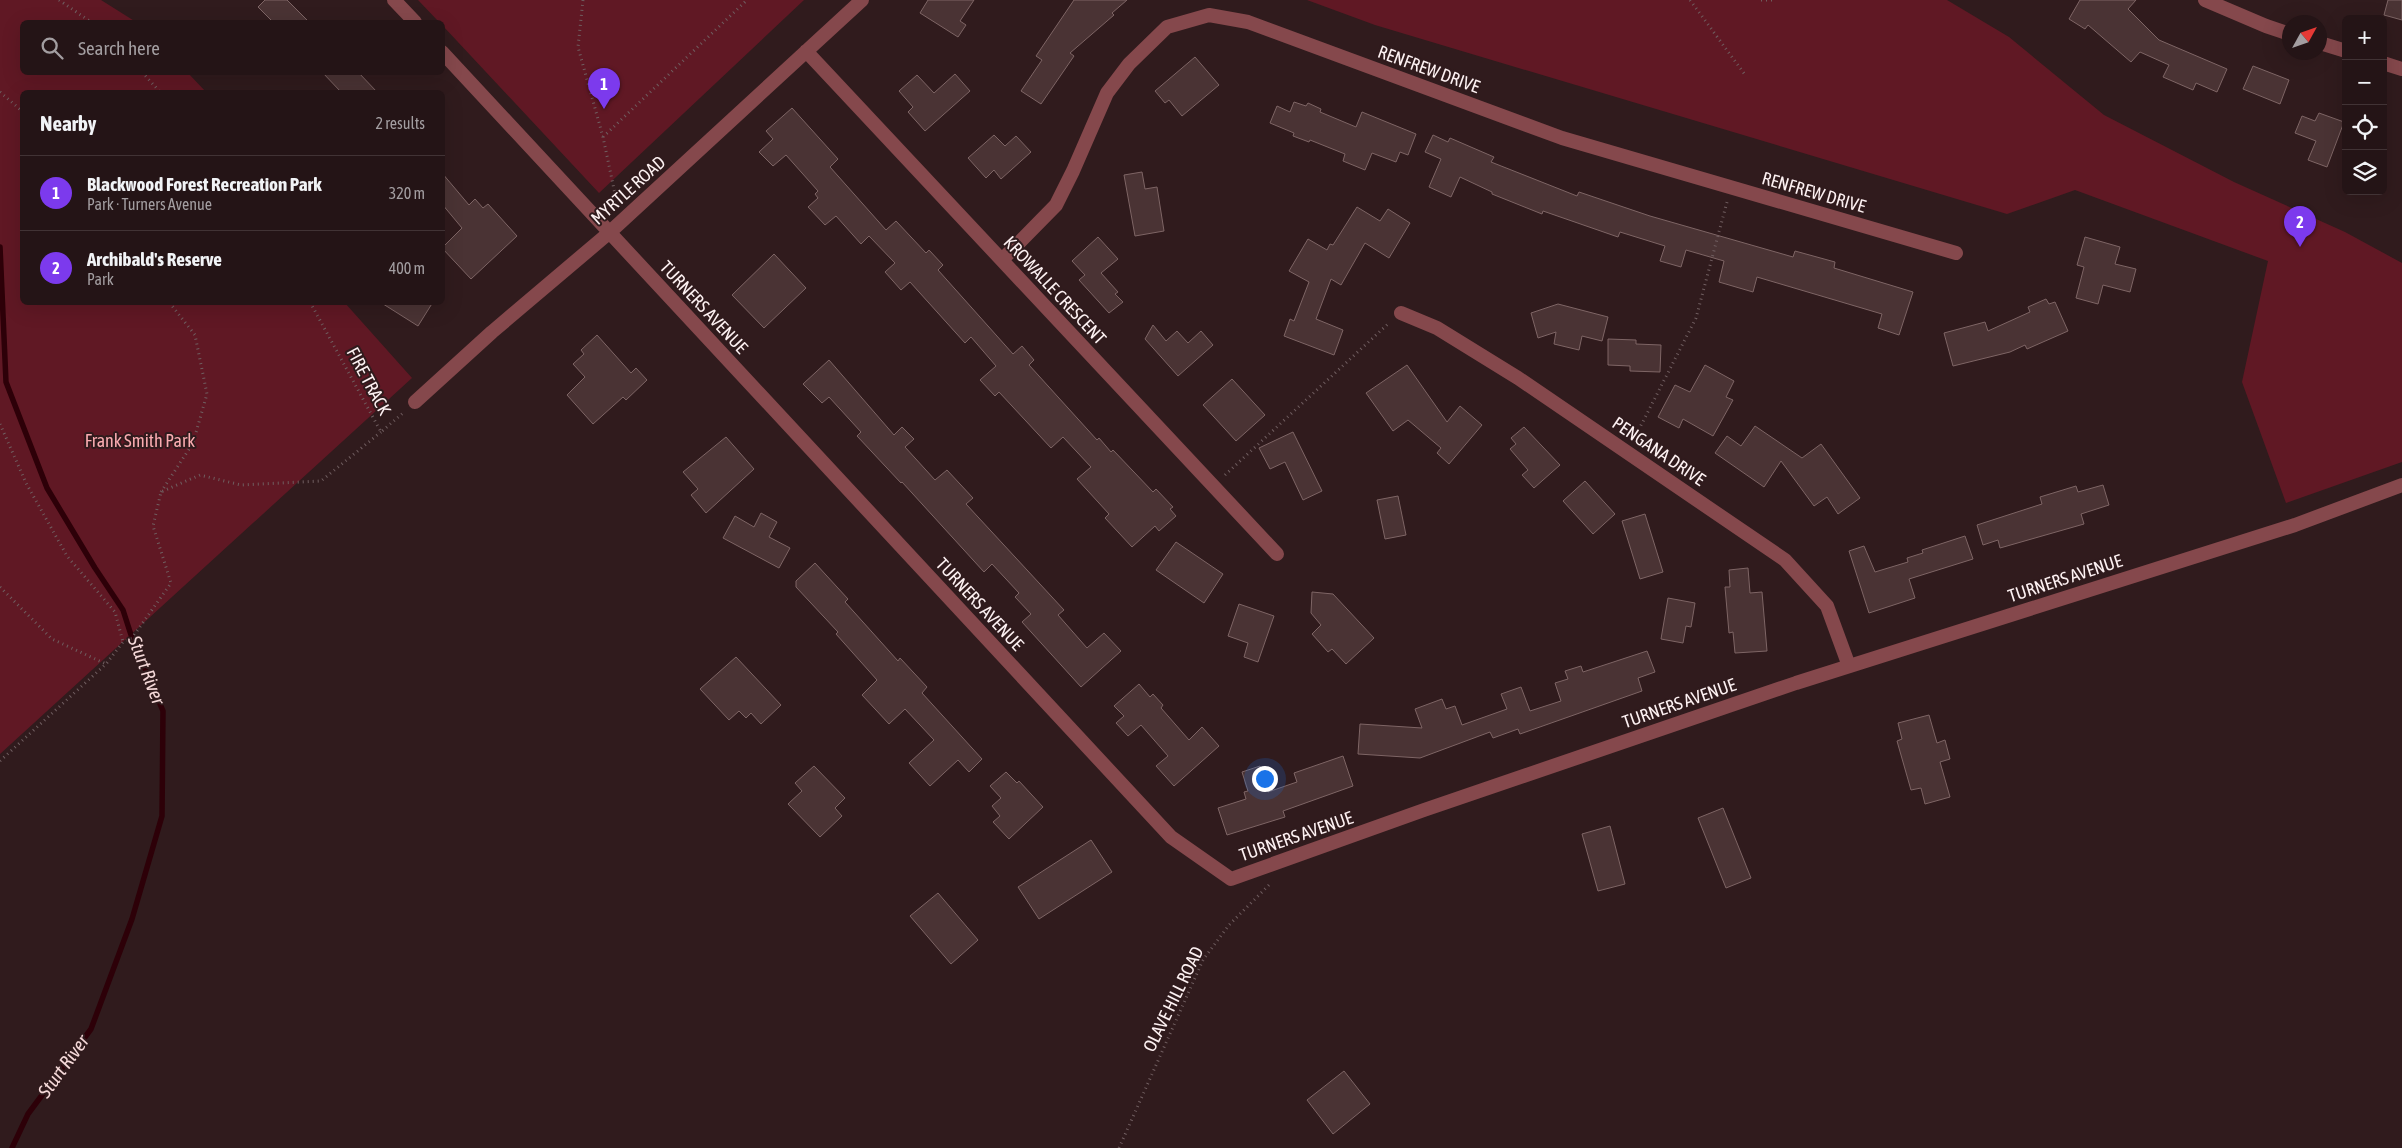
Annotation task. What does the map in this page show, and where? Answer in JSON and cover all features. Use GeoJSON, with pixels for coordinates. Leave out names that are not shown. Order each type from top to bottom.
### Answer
{"type":"FeatureCollection","features":[{"type":"Feature","properties":{"kind":"street"},"geometry":{"type":"LineString","coordinates":[[394,0],[413,20]]}},
{"type":"Feature","properties":{"kind":"street","name":"MYRTLE ROAD"},"geometry":{"type":"LineString","coordinates":[[415,402],[492,332],[610,232],[862,0]]}},
{"type":"Feature","properties":{"kind":"street"},"geometry":{"type":"LineString","coordinates":[[2211,1],[2282,31]]}},
{"type":"Feature","properties":{"kind":"street","name":"RENFREW DRIVE"},"geometry":{"type":"LineString","coordinates":[[1002,260],[1056,205],[1073,171],[1107,92],[1129,64],[1168,27],[1209,16],[1248,22],[1562,138],[1956,253]]}},
{"type":"Feature","properties":{"kind":"street"},"geometry":{"type":"LineString","coordinates":[[2327,45],[2342,50]]}},
{"type":"Feature","properties":{"kind":"street","name":"KROWALLE CRESCENT"},"geometry":{"type":"LineString","coordinates":[[806,51],[1277,554]]}},
{"type":"Feature","properties":{"kind":"street","name":"TURNERS AVENUE"},"geometry":{"type":"LineString","coordinates":[[445,55],[1171,837],[1231,879],[1424,810],[1849,666],[2285,528],[2402,485]]}},
{"type":"Feature","properties":{"kind":"street"},"geometry":{"type":"LineString","coordinates":[[2387,64],[2402,69]]}},
{"type":"Feature","properties":{"kind":"street","name":"PENGANA DRIVE"},"geometry":{"type":"LineString","coordinates":[[1401,313],[1437,328],[1518,378],[1628,451],[1785,560],[1827,606],[1849,666]]}},
{"type":"Feature","properties":{"kind":"path"},"geometry":{"type":"LineString","coordinates":[[59,0],[88,20]]}},
{"type":"Feature","properties":{"kind":"path"},"geometry":{"type":"LineString","coordinates":[[583,0],[578,46],[603,137],[615,194],[610,232]]}},
{"type":"Feature","properties":{"kind":"path"},"geometry":{"type":"LineString","coordinates":[[603,137],[747,0]]}},
{"type":"Feature","properties":{"kind":"path"},"geometry":{"type":"LineString","coordinates":[[1690,0],[1746,76]]}},
{"type":"Feature","properties":{"kind":"path"},"geometry":{"type":"LineString","coordinates":[[1761,0],[1776,0]]}},
{"type":"Feature","properties":{"kind":"path"},"geometry":{"type":"LineString","coordinates":[[145,75],[158,90]]}},
{"type":"Feature","properties":{"kind":"path"},"geometry":{"type":"LineString","coordinates":[[0,92],[20,109]]}},
{"type":"Feature","properties":{"kind":"path"},"geometry":{"type":"LineString","coordinates":[[1628,451],[1696,318],[1730,187]]}},
{"type":"Feature","properties":{"kind":"path"},"geometry":{"type":"LineString","coordinates":[[0,761],[106,664],[123,642],[132,638],[171,583],[153,526],[161,492],[194,443],[207,394],[195,335],[171,305]]}},
{"type":"Feature","properties":{"kind":"path","name":"FIRE TRACK"},"geometry":{"type":"LineString","coordinates":[[312,305],[380,432],[415,402]]}},
{"type":"Feature","properties":{"kind":"path"},"geometry":{"type":"LineString","coordinates":[[1213,486],[1401,313]]}},
{"type":"Feature","properties":{"kind":"path"},"geometry":{"type":"LineString","coordinates":[[0,424],[26,483],[67,556],[114,612],[123,642]]}},
{"type":"Feature","properties":{"kind":"path"},"geometry":{"type":"LineString","coordinates":[[161,492],[200,475],[241,485],[320,481],[380,432]]}},
{"type":"Feature","properties":{"kind":"path"},"geometry":{"type":"LineString","coordinates":[[0,587],[52,639],[106,664]]}},
{"type":"Feature","properties":{"kind":"path","name":"OLAVE HILL ROAD"},"geometry":{"type":"LineString","coordinates":[[1119,1148],[1203,960],[1229,925],[1276,877]]}},
{"type":"Feature","properties":{"kind":"green space","name":"Frank Smith Park"},"geometry":{"type":"Polygon","coordinates":[[[0,0],[101,0],[133,20],[20,20],[20,75],[190,75],[204,90],[20,90],[20,305],[347,305],[412,378],[0,754],[0,0]]]}},
{"type":"Feature","properties":{"kind":"green space"},"geometry":{"type":"Polygon","coordinates":[[[418,0],[804,0],[599,193],[445,28],[445,20],[437,20],[418,0]]]}},
{"type":"Feature","properties":{"kind":"green space"},"geometry":{"type":"Polygon","coordinates":[[[1307,0],[1947,0],[2009,37],[2104,115],[2234,182],[2345,232],[2402,263],[2402,462],[2286,503],[2242,382],[2268,261],[2075,190],[2007,214],[1375,25],[1307,0]]]}},
{"type":"Feature","properties":{"kind":"building"},"geometry":{"type":"Polygon","coordinates":[[[265,0],[287,0],[307,20],[271,20],[258,7],[265,0]]]}},
{"type":"Feature","properties":{"kind":"building"},"geometry":{"type":"Polygon","coordinates":[[[928,0],[974,0],[960,21],[966,25],[958,37],[920,13],[928,0]]]}},
{"type":"Feature","properties":{"kind":"building"},"geometry":{"type":"Polygon","coordinates":[[[1074,0],[1127,0],[1112,13],[1114,15],[1070,53],[1074,56],[1041,104],[1021,91],[1042,60],[1036,56],[1074,0]]]}},
{"type":"Feature","properties":{"kind":"building"},"geometry":{"type":"Polygon","coordinates":[[[2080,0],[2136,0],[2128,9],[2159,40],[2227,69],[2217,92],[2196,83],[2193,90],[2163,77],[2169,65],[2140,52],[2131,62],[2088,25],[2085,29],[2069,19],[2080,0]]]}},
{"type":"Feature","properties":{"kind":"building"},"geometry":{"type":"Polygon","coordinates":[[[2388,0],[2402,0],[2402,20],[2384,15],[2388,0]]]}},
{"type":"Feature","properties":{"kind":"building"},"geometry":{"type":"Polygon","coordinates":[[[1195,57],[1219,85],[1182,116],[1169,100],[1165,103],[1155,91],[1195,57]]]}},
{"type":"Feature","properties":{"kind":"building"},"geometry":{"type":"Polygon","coordinates":[[[2253,66],[2289,80],[2280,104],[2243,89],[2253,66]]]}},
{"type":"Feature","properties":{"kind":"building"},"geometry":{"type":"Polygon","coordinates":[[[955,74],[970,91],[925,131],[908,112],[913,107],[899,91],[917,75],[934,93],[955,74]]]}},
{"type":"Feature","properties":{"kind":"building"},"geometry":{"type":"Polygon","coordinates":[[[325,75],[361,75],[375,90],[339,90],[325,75]]]}},
{"type":"Feature","properties":{"kind":"building"},"geometry":{"type":"Polygon","coordinates":[[[1294,102],[1306,106],[1308,103],[1321,109],[1320,112],[1356,127],[1362,112],[1416,134],[1408,155],[1400,152],[1396,162],[1372,153],[1365,170],[1343,161],[1345,154],[1310,140],[1309,142],[1293,136],[1294,133],[1270,123],[1277,106],[1290,112],[1294,102]]]}},
{"type":"Feature","properties":{"kind":"building"},"geometry":{"type":"Polygon","coordinates":[[[792,108],[838,159],[830,167],[886,230],[896,221],[926,253],[929,250],[943,265],[938,270],[1013,354],[1022,346],[1034,360],[1029,365],[1097,440],[1099,438],[1111,452],[1113,450],[1153,492],[1156,489],[1173,507],[1170,509],[1176,516],[1159,531],[1155,526],[1132,547],[1105,518],[1109,514],[1077,479],[1091,467],[1063,437],[1051,448],[999,392],[995,396],[980,380],[996,366],[971,337],[965,343],[910,282],[901,290],[885,272],[895,263],[869,236],[861,244],[836,216],[825,225],[808,207],[818,198],[815,194],[818,191],[786,155],[773,166],[759,152],[773,139],[766,131],[792,108]]]}},
{"type":"Feature","properties":{"kind":"building"},"geometry":{"type":"Polygon","coordinates":[[[2319,113],[2342,121],[2342,127],[2327,167],[2308,160],[2316,141],[2295,133],[2302,116],[2315,121],[2319,113]]]}},
{"type":"Feature","properties":{"kind":"building"},"geometry":{"type":"Polygon","coordinates":[[[994,135],[1005,146],[1016,136],[1031,152],[1001,179],[994,170],[986,178],[968,158],[994,135]]]}},
{"type":"Feature","properties":{"kind":"building"},"geometry":{"type":"Polygon","coordinates":[[[1433,135],[1448,142],[1450,138],[1494,157],[1491,162],[1577,196],[1579,192],[1650,216],[1793,257],[1795,251],[1835,262],[1834,268],[1913,292],[1899,335],[1878,328],[1882,314],[1757,277],[1753,292],[1719,282],[1724,261],[1686,250],[1681,267],[1660,261],[1665,246],[1620,232],[1618,237],[1543,211],[1542,214],[1492,194],[1492,192],[1460,177],[1451,197],[1429,187],[1441,159],[1425,152],[1433,135]]]}},
{"type":"Feature","properties":{"kind":"building"},"geometry":{"type":"Polygon","coordinates":[[[1142,172],[1145,189],[1157,187],[1164,231],[1135,236],[1124,175],[1142,172]]]}},
{"type":"Feature","properties":{"kind":"building"},"geometry":{"type":"Polygon","coordinates":[[[445,177],[469,205],[475,199],[483,208],[488,204],[517,236],[471,279],[445,251],[445,245],[462,228],[445,208],[445,177]]]}},
{"type":"Feature","properties":{"kind":"building"},"geometry":{"type":"Polygon","coordinates":[[[1357,207],[1380,221],[1388,209],[1410,223],[1389,258],[1365,243],[1341,285],[1331,279],[1316,319],[1343,330],[1334,355],[1284,336],[1290,319],[1294,321],[1309,282],[1289,271],[1308,239],[1327,250],[1330,244],[1333,245],[1357,207]]]}},
{"type":"Feature","properties":{"kind":"building"},"geometry":{"type":"Polygon","coordinates":[[[1098,237],[1118,259],[1101,273],[1118,292],[1115,294],[1123,302],[1109,313],[1079,280],[1085,275],[1072,261],[1098,237]]]}},
{"type":"Feature","properties":{"kind":"building"},"geometry":{"type":"Polygon","coordinates":[[[2085,237],[2120,247],[2115,264],[2136,269],[2130,292],[2103,285],[2098,304],[2076,298],[2084,267],[2077,265],[2085,237]]]}},
{"type":"Feature","properties":{"kind":"building"},"geometry":{"type":"Polygon","coordinates":[[[774,254],[806,288],[764,328],[732,295],[774,254]]]}},
{"type":"Feature","properties":{"kind":"building"},"geometry":{"type":"Polygon","coordinates":[[[2046,299],[2049,304],[2055,302],[2068,331],[2027,349],[2025,345],[2010,352],[1953,366],[1944,333],[1985,322],[1988,331],[2030,312],[2028,307],[2046,299]]]}},
{"type":"Feature","properties":{"kind":"building"},"geometry":{"type":"Polygon","coordinates":[[[1558,304],[1608,317],[1602,341],[1582,336],[1579,350],[1554,344],[1556,332],[1538,338],[1531,313],[1558,304]]]}},
{"type":"Feature","properties":{"kind":"building"},"geometry":{"type":"Polygon","coordinates":[[[385,305],[431,305],[418,326],[385,305]]]}},
{"type":"Feature","properties":{"kind":"building"},"geometry":{"type":"Polygon","coordinates":[[[1153,325],[1166,341],[1177,331],[1188,343],[1201,331],[1213,345],[1178,376],[1145,339],[1153,325]]]}},
{"type":"Feature","properties":{"kind":"building"},"geometry":{"type":"Polygon","coordinates":[[[597,335],[631,373],[636,368],[647,380],[626,400],[623,397],[593,424],[567,395],[585,377],[573,364],[584,354],[581,350],[597,335]]]}},
{"type":"Feature","properties":{"kind":"building"},"geometry":{"type":"Polygon","coordinates":[[[1608,339],[1636,340],[1636,344],[1661,345],[1660,372],[1630,371],[1630,366],[1608,365],[1608,339]]]}},
{"type":"Feature","properties":{"kind":"building"},"geometry":{"type":"Polygon","coordinates":[[[829,360],[894,435],[902,427],[914,439],[905,447],[935,480],[947,470],[973,498],[966,504],[1064,610],[1058,615],[1087,648],[1104,633],[1121,651],[1081,687],[1022,622],[1031,614],[1015,597],[1019,593],[992,564],[984,572],[857,436],[861,432],[829,397],[822,403],[803,384],[829,360]]]}},
{"type":"Feature","properties":{"kind":"building"},"geometry":{"type":"Polygon","coordinates":[[[1407,365],[1447,422],[1460,406],[1482,425],[1449,464],[1437,453],[1441,448],[1408,420],[1393,431],[1366,393],[1407,365]]]}},
{"type":"Feature","properties":{"kind":"building"},"geometry":{"type":"Polygon","coordinates":[[[1705,365],[1734,381],[1726,397],[1733,400],[1713,436],[1683,419],[1679,428],[1658,417],[1675,385],[1690,392],[1705,365]]]}},
{"type":"Feature","properties":{"kind":"building"},"geometry":{"type":"Polygon","coordinates":[[[1232,379],[1265,415],[1236,441],[1203,405],[1232,379]]]}},
{"type":"Feature","properties":{"kind":"building"},"geometry":{"type":"Polygon","coordinates":[[[1755,426],[1802,458],[1821,444],[1860,498],[1838,514],[1827,497],[1814,506],[1781,461],[1764,487],[1715,453],[1727,436],[1741,446],[1755,426]]]}},
{"type":"Feature","properties":{"kind":"building"},"geometry":{"type":"Polygon","coordinates":[[[1524,427],[1560,465],[1534,488],[1522,475],[1528,470],[1510,449],[1516,444],[1511,438],[1524,427]]]}},
{"type":"Feature","properties":{"kind":"building"},"geometry":{"type":"Polygon","coordinates":[[[1293,432],[1322,491],[1303,500],[1285,462],[1270,469],[1259,448],[1293,432]]]}},
{"type":"Feature","properties":{"kind":"building"},"geometry":{"type":"Polygon","coordinates":[[[726,437],[754,469],[706,513],[691,495],[698,489],[683,472],[726,437]]]}},
{"type":"Feature","properties":{"kind":"building"},"geometry":{"type":"Polygon","coordinates":[[[1585,481],[1615,514],[1593,534],[1563,501],[1585,481]]]}},
{"type":"Feature","properties":{"kind":"building"},"geometry":{"type":"Polygon","coordinates":[[[2103,485],[2109,505],[2081,514],[2084,524],[2000,548],[1998,540],[1983,545],[1977,525],[2042,504],[2040,497],[2076,486],[2078,492],[2103,485]]]}},
{"type":"Feature","properties":{"kind":"building"},"geometry":{"type":"Polygon","coordinates":[[[1398,496],[1406,535],[1385,539],[1377,500],[1398,496]]]}},
{"type":"Feature","properties":{"kind":"building"},"geometry":{"type":"Polygon","coordinates":[[[761,513],[777,522],[769,537],[790,548],[779,568],[723,538],[735,516],[754,527],[761,513]]]}},
{"type":"Feature","properties":{"kind":"building"},"geometry":{"type":"Polygon","coordinates":[[[1645,514],[1663,572],[1640,579],[1622,521],[1645,514]]]}},
{"type":"Feature","properties":{"kind":"building"},"geometry":{"type":"Polygon","coordinates":[[[1965,536],[1973,559],[1909,579],[1915,598],[1869,613],[1849,551],[1864,546],[1875,572],[1908,562],[1907,558],[1923,553],[1922,550],[1965,536]]]}},
{"type":"Feature","properties":{"kind":"building"},"geometry":{"type":"Polygon","coordinates":[[[1176,542],[1223,574],[1204,603],[1156,570],[1176,542]]]}},
{"type":"Feature","properties":{"kind":"building"},"geometry":{"type":"Polygon","coordinates":[[[815,563],[848,599],[845,602],[898,661],[900,658],[927,687],[922,693],[982,759],[969,772],[958,760],[930,786],[909,763],[934,740],[905,709],[889,724],[862,695],[877,680],[836,634],[838,632],[796,587],[796,581],[815,563]]]}},
{"type":"Feature","properties":{"kind":"building"},"geometry":{"type":"Polygon","coordinates":[[[1748,568],[1750,593],[1762,592],[1767,651],[1735,653],[1733,632],[1729,633],[1725,587],[1730,587],[1729,570],[1748,568]]]}},
{"type":"Feature","properties":{"kind":"building"},"geometry":{"type":"Polygon","coordinates":[[[1312,592],[1333,594],[1374,638],[1346,664],[1332,649],[1328,652],[1312,634],[1321,625],[1311,613],[1312,592]]]}},
{"type":"Feature","properties":{"kind":"building"},"geometry":{"type":"Polygon","coordinates":[[[1668,598],[1695,603],[1691,627],[1686,626],[1683,643],[1661,639],[1668,598]]]}},
{"type":"Feature","properties":{"kind":"building"},"geometry":{"type":"Polygon","coordinates":[[[1239,604],[1274,616],[1258,662],[1244,657],[1248,643],[1228,636],[1239,604]]]}},
{"type":"Feature","properties":{"kind":"building"},"geometry":{"type":"Polygon","coordinates":[[[1647,651],[1655,672],[1638,678],[1642,691],[1520,734],[1518,729],[1493,738],[1490,732],[1420,758],[1358,754],[1360,724],[1422,728],[1415,709],[1442,699],[1446,709],[1455,706],[1462,725],[1507,709],[1501,694],[1521,687],[1530,711],[1561,701],[1555,683],[1568,679],[1565,671],[1581,666],[1583,672],[1647,651]]]}},
{"type":"Feature","properties":{"kind":"building"},"geometry":{"type":"Polygon","coordinates":[[[736,657],[781,705],[761,724],[751,713],[746,718],[739,711],[729,720],[700,689],[736,657]]]}},
{"type":"Feature","properties":{"kind":"building"},"geometry":{"type":"Polygon","coordinates":[[[1139,684],[1150,697],[1153,694],[1163,705],[1161,708],[1189,740],[1202,727],[1219,746],[1174,786],[1156,766],[1168,756],[1141,725],[1128,736],[1116,723],[1124,716],[1114,706],[1139,684]]]}},
{"type":"Feature","properties":{"kind":"building"},"geometry":{"type":"Polygon","coordinates":[[[1929,715],[1937,743],[1945,740],[1950,759],[1940,762],[1950,797],[1925,804],[1921,788],[1911,790],[1897,741],[1902,739],[1898,723],[1929,715]]]}},
{"type":"Feature","properties":{"kind":"building"},"geometry":{"type":"Polygon","coordinates":[[[1343,756],[1353,786],[1283,811],[1285,817],[1227,835],[1218,808],[1246,799],[1244,792],[1248,791],[1242,772],[1260,766],[1268,792],[1297,782],[1294,773],[1343,756]]]}},
{"type":"Feature","properties":{"kind":"building"},"geometry":{"type":"Polygon","coordinates":[[[814,766],[845,798],[835,808],[842,816],[820,837],[788,804],[802,791],[795,783],[814,766]]]}},
{"type":"Feature","properties":{"kind":"building"},"geometry":{"type":"Polygon","coordinates":[[[1006,772],[1017,783],[1019,781],[1043,807],[1009,839],[993,822],[1000,816],[992,806],[1001,798],[990,786],[1006,772]]]}},
{"type":"Feature","properties":{"kind":"building"},"geometry":{"type":"Polygon","coordinates":[[[1723,808],[1751,878],[1726,888],[1698,818],[1723,808]]]}},
{"type":"Feature","properties":{"kind":"building"},"geometry":{"type":"Polygon","coordinates":[[[1610,826],[1625,884],[1598,891],[1582,834],[1610,826]]]}},
{"type":"Feature","properties":{"kind":"building"},"geometry":{"type":"Polygon","coordinates":[[[1091,840],[1112,872],[1039,919],[1018,887],[1091,840]]]}},
{"type":"Feature","properties":{"kind":"building"},"geometry":{"type":"Polygon","coordinates":[[[938,893],[978,940],[951,964],[910,916],[938,893]]]}},
{"type":"Feature","properties":{"kind":"building"},"geometry":{"type":"Polygon","coordinates":[[[1344,1071],[1370,1104],[1333,1134],[1307,1100],[1344,1071]]]}},
{"type":"Feature","properties":{"kind":"waterway","name":"Sturt River"},"geometry":{"type":"LineString","coordinates":[[0,247],[6,382],[47,488],[95,568],[123,610],[132,638],[163,711],[162,816],[132,919],[91,1029],[28,1114],[12,1148]]}},
{"type":"Feature","properties":{"kind":"place","name":"Blackwood Forest Recreation Park"},"geometry":{"type":"Point","coordinates":[604,109]}},
{"type":"Feature","properties":{"kind":"place","name":"Archibald's Reserve"},"geometry":{"type":"Point","coordinates":[2300,247]}}]}
